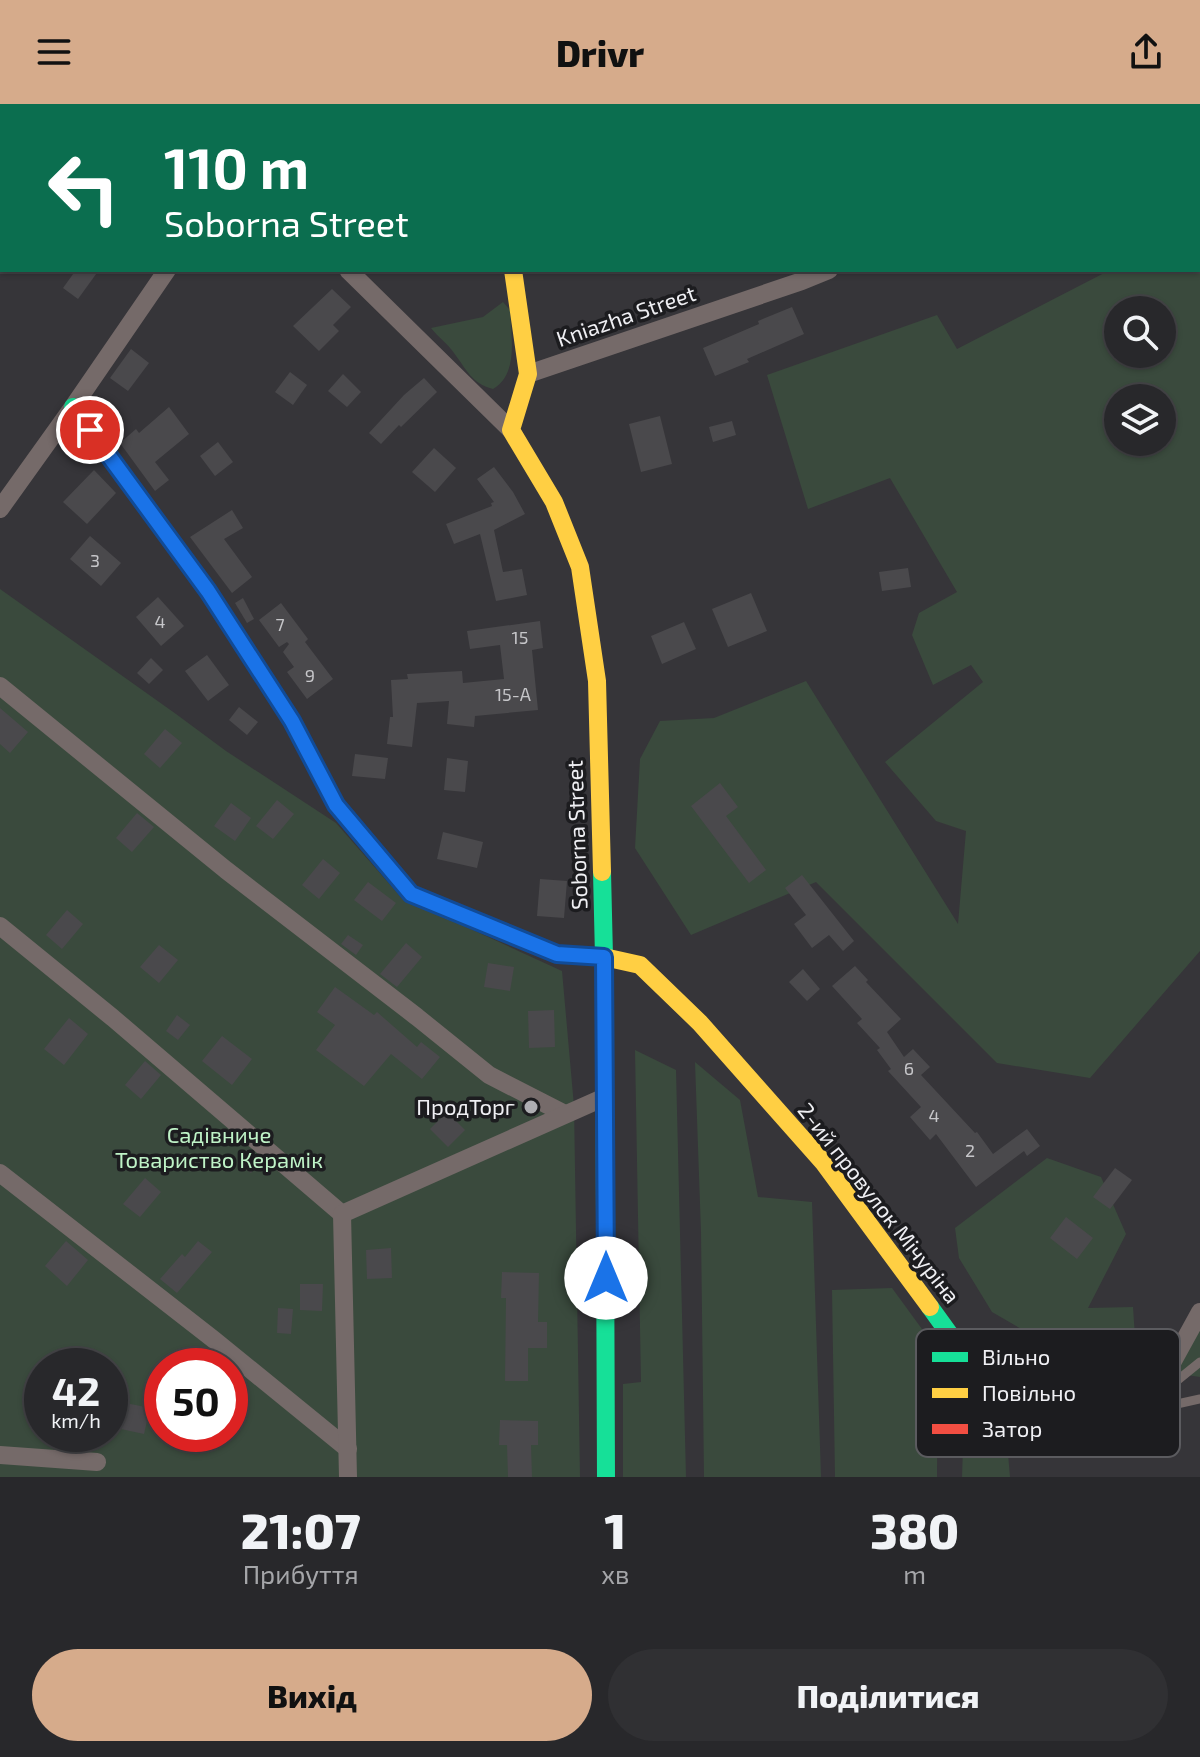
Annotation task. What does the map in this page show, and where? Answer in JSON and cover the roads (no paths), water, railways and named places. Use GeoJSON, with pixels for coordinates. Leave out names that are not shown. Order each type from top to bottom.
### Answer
{"type":"FeatureCollection","features":[{"type":"Feature","properties":{"kind":"street"},"geometry":{"type":"LineString","coordinates":[[0,509],[166,272]]}},
{"type":"Feature","properties":{"kind":"street"},"geometry":{"type":"LineString","coordinates":[[350,272],[511,430],[528,374],[513,272]]}},
{"type":"Feature","properties":{"kind":"street","name":"Kniazha Street"},"geometry":{"type":"LineString","coordinates":[[528,374],[824,272]]}},
{"type":"Feature","properties":{"kind":"street"},"geometry":{"type":"LineString","coordinates":[[73,407],[208,591],[292,721],[336,805],[411,894],[557,954],[604,957]]}},
{"type":"Feature","properties":{"kind":"street","name":"Soborna Street"},"geometry":{"type":"LineString","coordinates":[[511,430],[554,502],[580,567],[597,681],[604,957],[606,1477]]}},
{"type":"Feature","properties":{"kind":"street"},"geometry":{"type":"LineString","coordinates":[[0,686],[226,870],[489,1075],[565,1114]]}},
{"type":"Feature","properties":{"kind":"street"},"geometry":{"type":"LineString","coordinates":[[0,926],[113,1018],[342,1214],[348,1477]]}},
{"type":"Feature","properties":{"kind":"street","name":"2-ий провулок Мічуріна"},"geometry":{"type":"LineString","coordinates":[[604,957],[640,965],[700,1023],[823,1162],[946,1329]]}},
{"type":"Feature","properties":{"kind":"street"},"geometry":{"type":"LineString","coordinates":[[342,1214],[605,1097]]}},
{"type":"Feature","properties":{"kind":"street"},"geometry":{"type":"LineString","coordinates":[[0,1173],[348,1449]]}},
{"type":"Feature","properties":{"kind":"street"},"geometry":{"type":"LineString","coordinates":[[1180,1348],[1200,1312]]}},
{"type":"Feature","properties":{"kind":"street"},"geometry":{"type":"LineString","coordinates":[[0,1455],[97,1462]]}},
{"type":"Feature","properties":{"kind":"lane"},"geometry":{"type":"LineString","coordinates":[[1180,1382],[1200,1362]]}},
{"type":"Feature","properties":{"kind":"lane"},"geometry":{"type":"LineString","coordinates":[[1180,1400],[1200,1399]]}},
{"type":"Feature","properties":{"kind":"place","name":"ПродТорг"},"geometry":{"type":"Point","coordinates":[531,1107]}},
{"type":"Feature","properties":{"kind":"park label","name":"Садівниче Товариство Керамік"},"geometry":{"type":"Point","coordinates":[219,1148]}}]}
